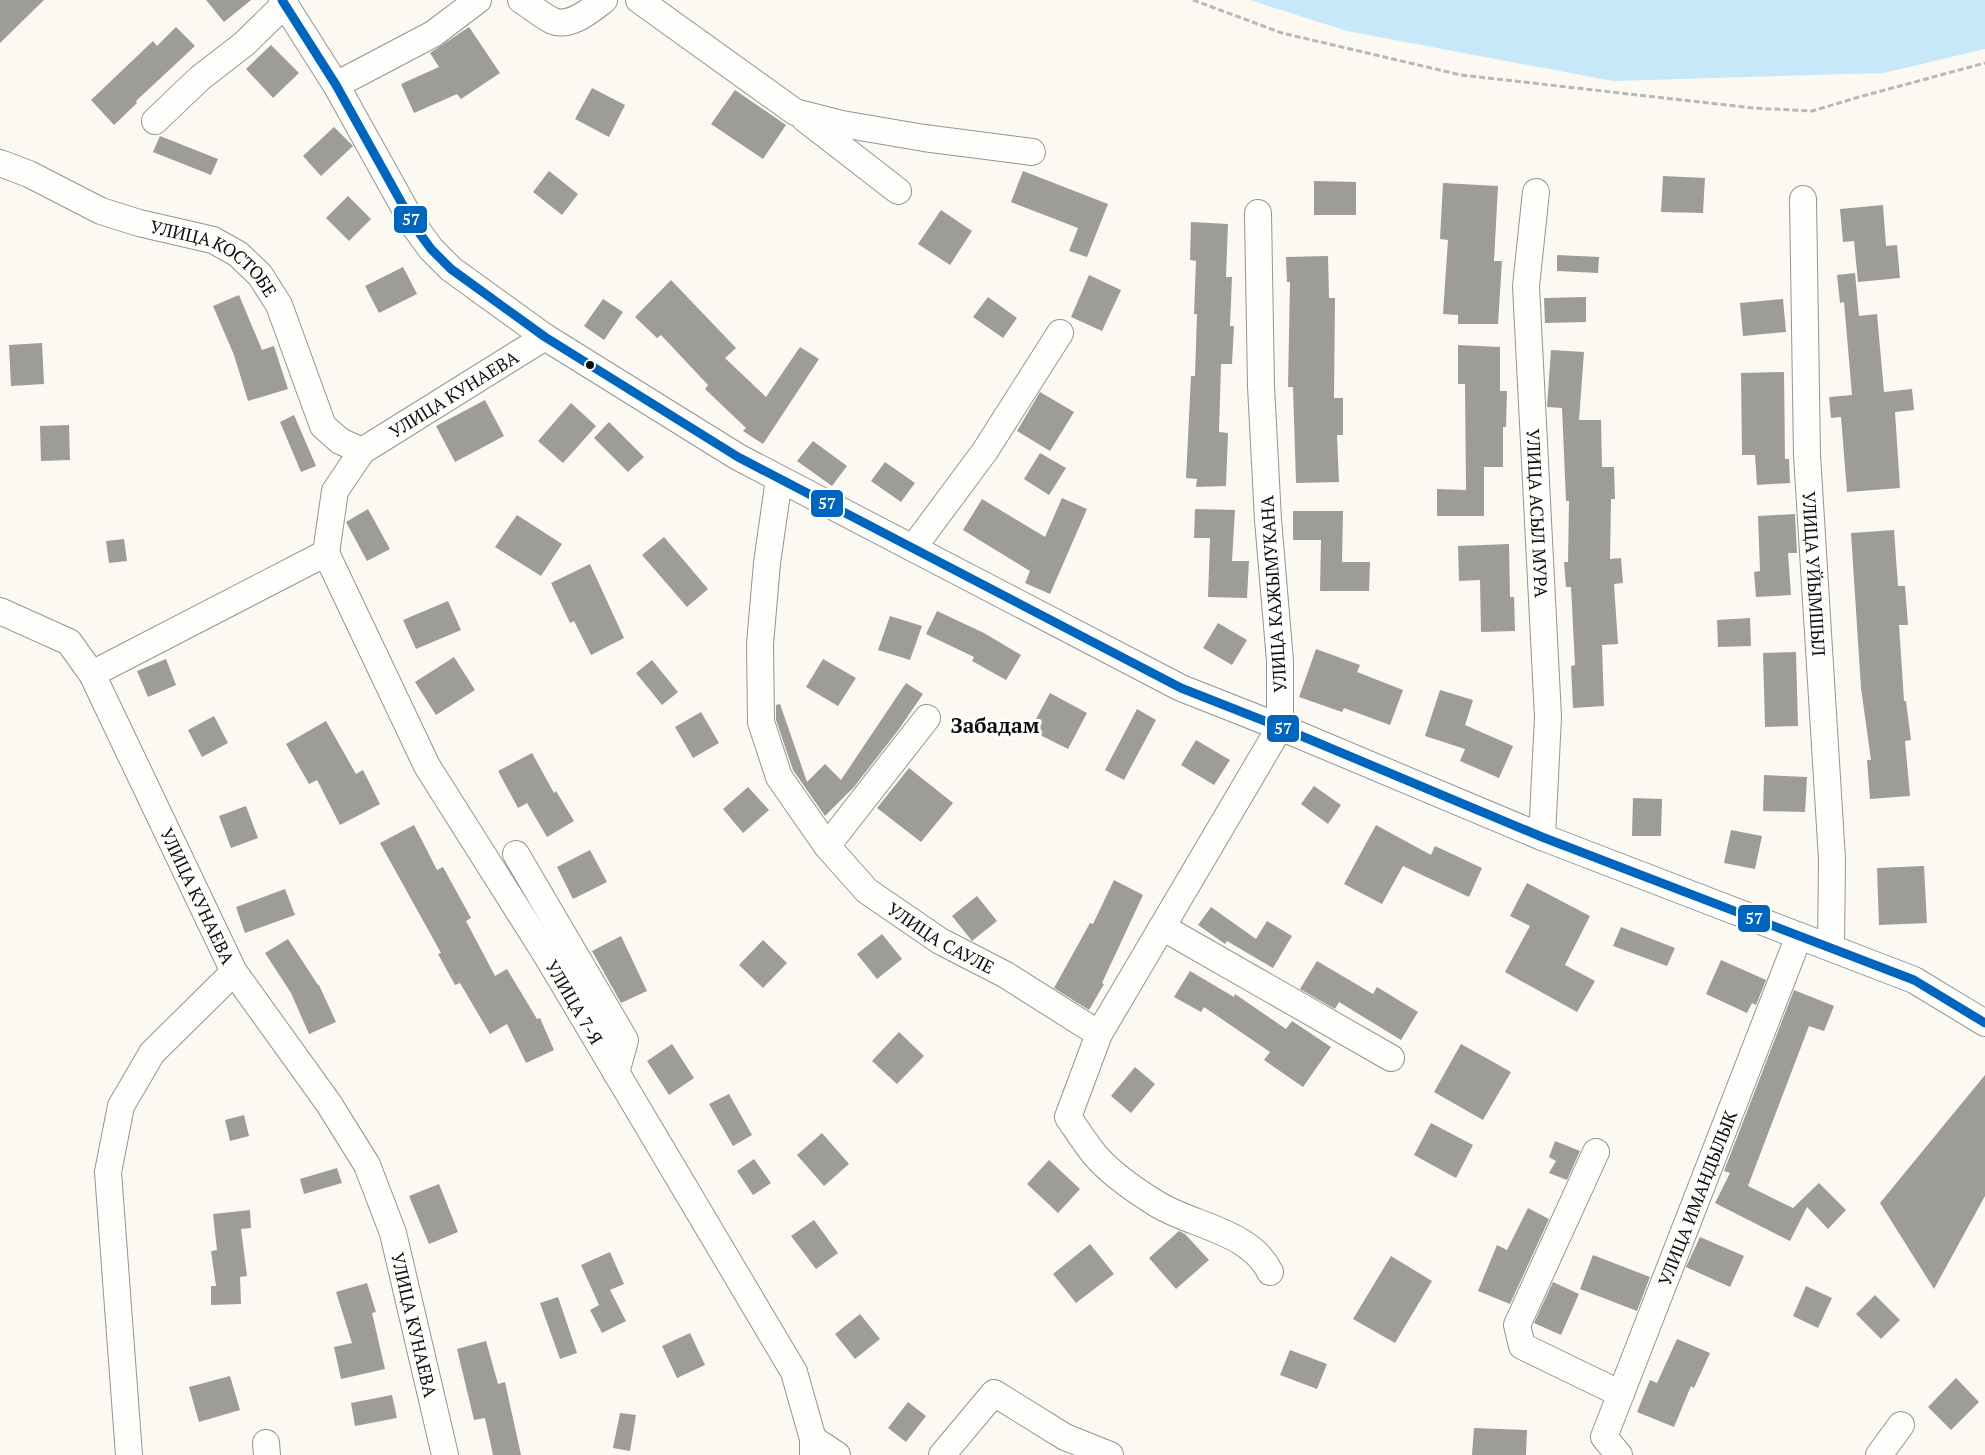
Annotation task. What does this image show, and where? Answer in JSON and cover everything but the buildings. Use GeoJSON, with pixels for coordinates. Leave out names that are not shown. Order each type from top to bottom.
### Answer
{"type":"FeatureCollection","features":[{"type":"Feature","properties":{"kind":"street"},"geometry":{"type":"LineString","coordinates":[[336,85],[433,34],[478,0]]}},
{"type":"Feature","properties":{"kind":"street"},"geometry":{"type":"LineString","coordinates":[[521,0],[554,21],[567,22],[589,12],[604,0]]}},
{"type":"Feature","properties":{"kind":"street"},"geometry":{"type":"LineString","coordinates":[[639,0],[795,112],[898,191]]}},
{"type":"Feature","properties":{"kind":"street"},"geometry":{"type":"LineString","coordinates":[[155,121],[200,78],[244,44],[284,2],[336,85],[415,227],[431,249],[451,269],[545,337],[738,458],[1181,688],[1542,837],[1914,980],[1985,1023]]}},
{"type":"Feature","properties":{"kind":"street"},"geometry":{"type":"LineString","coordinates":[[795,112],[842,124],[913,136],[1032,152]]}},
{"type":"Feature","properties":{"kind":"street","name":"УЛИЦА КОСТОБЕ"},"geometry":{"type":"LineString","coordinates":[[0,163],[29,174],[101,211],[138,223],[213,240],[238,254],[260,275],[279,305],[323,426],[351,446]]}},
{"type":"Feature","properties":{"kind":"street","name":"УЛИЦА АСЫЛ МУРА"},"geometry":{"type":"LineString","coordinates":[[1536,192],[1526,286],[1548,717],[1542,837]]}},
{"type":"Feature","properties":{"kind":"street","name":"УЛИЦА УЙЫМШЫЛ"},"geometry":{"type":"LineString","coordinates":[[1803,199],[1807,455],[1832,859],[1831,947]]}},
{"type":"Feature","properties":{"kind":"street","name":"УЛИЦА КАЖЫМУКАНА"},"geometry":{"type":"LineString","coordinates":[[1258,213],[1261,386],[1268,520],[1280,661],[1280,727]]}},
{"type":"Feature","properties":{"kind":"street"},"geometry":{"type":"LineString","coordinates":[[913,548],[985,451],[1060,333]]}},
{"type":"Feature","properties":{"kind":"street","name":"УЛИЦА КУНАЕВА"},"geometry":{"type":"LineString","coordinates":[[326,553],[334,491],[351,446],[545,337]]}},
{"type":"Feature","properties":{"kind":"street","name":"УЛИЦА САУЛЕ"},"geometry":{"type":"LineString","coordinates":[[779,479],[767,563],[760,644],[761,722],[779,777],[827,846],[867,891],[940,941],[1006,975],[1099,1034]]}},
{"type":"Feature","properties":{"kind":"street"},"geometry":{"type":"LineString","coordinates":[[92,674],[326,553]]}},
{"type":"Feature","properties":{"kind":"street","name":"УЛИЦА 7-Я"},"geometry":{"type":"LineString","coordinates":[[326,553],[427,766],[547,956],[794,1372],[813,1447]]}},
{"type":"Feature","properties":{"kind":"street","name":"УЛИЦА КУНАЕВА"},"geometry":{"type":"LineString","coordinates":[[0,611],[69,642],[92,674],[234,972],[329,1104],[368,1165],[393,1233],[445,1455]]}},
{"type":"Feature","properties":{"kind":"street"},"geometry":{"type":"LineString","coordinates":[[827,846],[927,718]]}},
{"type":"Feature","properties":{"kind":"street"},"geometry":{"type":"LineString","coordinates":[[1270,1272],[1264,1260],[1242,1243],[1158,1205],[1123,1180],[1096,1156],[1068,1117],[1099,1034],[1280,727]]}},
{"type":"Feature","properties":{"kind":"street"},"geometry":{"type":"LineString","coordinates":[[516,854],[625,1040],[616,1073]]}},
{"type":"Feature","properties":{"kind":"street"},"geometry":{"type":"LineString","coordinates":[[1162,927],[1390,1058]]}},
{"type":"Feature","properties":{"kind":"street","name":"УЛИЦА ИМАНДЫЛЫК"},"geometry":{"type":"LineString","coordinates":[[1619,1455],[1604,1437],[1799,936]]}},
{"type":"Feature","properties":{"kind":"street"},"geometry":{"type":"LineString","coordinates":[[129,1455],[108,1172],[121,1106],[152,1053],[234,972]]}},
{"type":"Feature","properties":{"kind":"street"},"geometry":{"type":"LineString","coordinates":[[1596,1152],[1516,1324],[1522,1346],[1621,1394]]}},
{"type":"Feature","properties":{"kind":"street"},"geometry":{"type":"LineString","coordinates":[[942,1455],[994,1393],[1065,1437],[1110,1455]]}},
{"type":"Feature","properties":{"kind":"street"},"geometry":{"type":"LineString","coordinates":[[1879,1455],[1901,1425]]}},
{"type":"Feature","properties":{"kind":"street"},"geometry":{"type":"LineString","coordinates":[[813,1447],[837,1455]]}},
{"type":"Feature","properties":{"kind":"path"},"geometry":{"type":"LineString","coordinates":[[1193,0],[1282,33],[1461,75],[1753,108],[1812,111],[1985,63]]}},
{"type":"Feature","properties":{"kind":"water"},"geometry":{"type":"Polygon","coordinates":[[[1250,0],[1985,0],[1985,49],[1883,73],[1613,81],[1347,31],[1250,0]]]}},
{"type":"Feature","properties":{"kind":"transit line","name":"57"},"geometry":{"type":"LineString","coordinates":[[282,0],[336,85],[415,227],[431,249],[451,269],[545,337],[738,457],[1181,688],[1542,837],[1914,980],[1985,1023]]}},
{"type":"Feature","properties":{"kind":"district","name":"Забадам"},"geometry":{"type":"Point","coordinates":[995,725]}}]}
